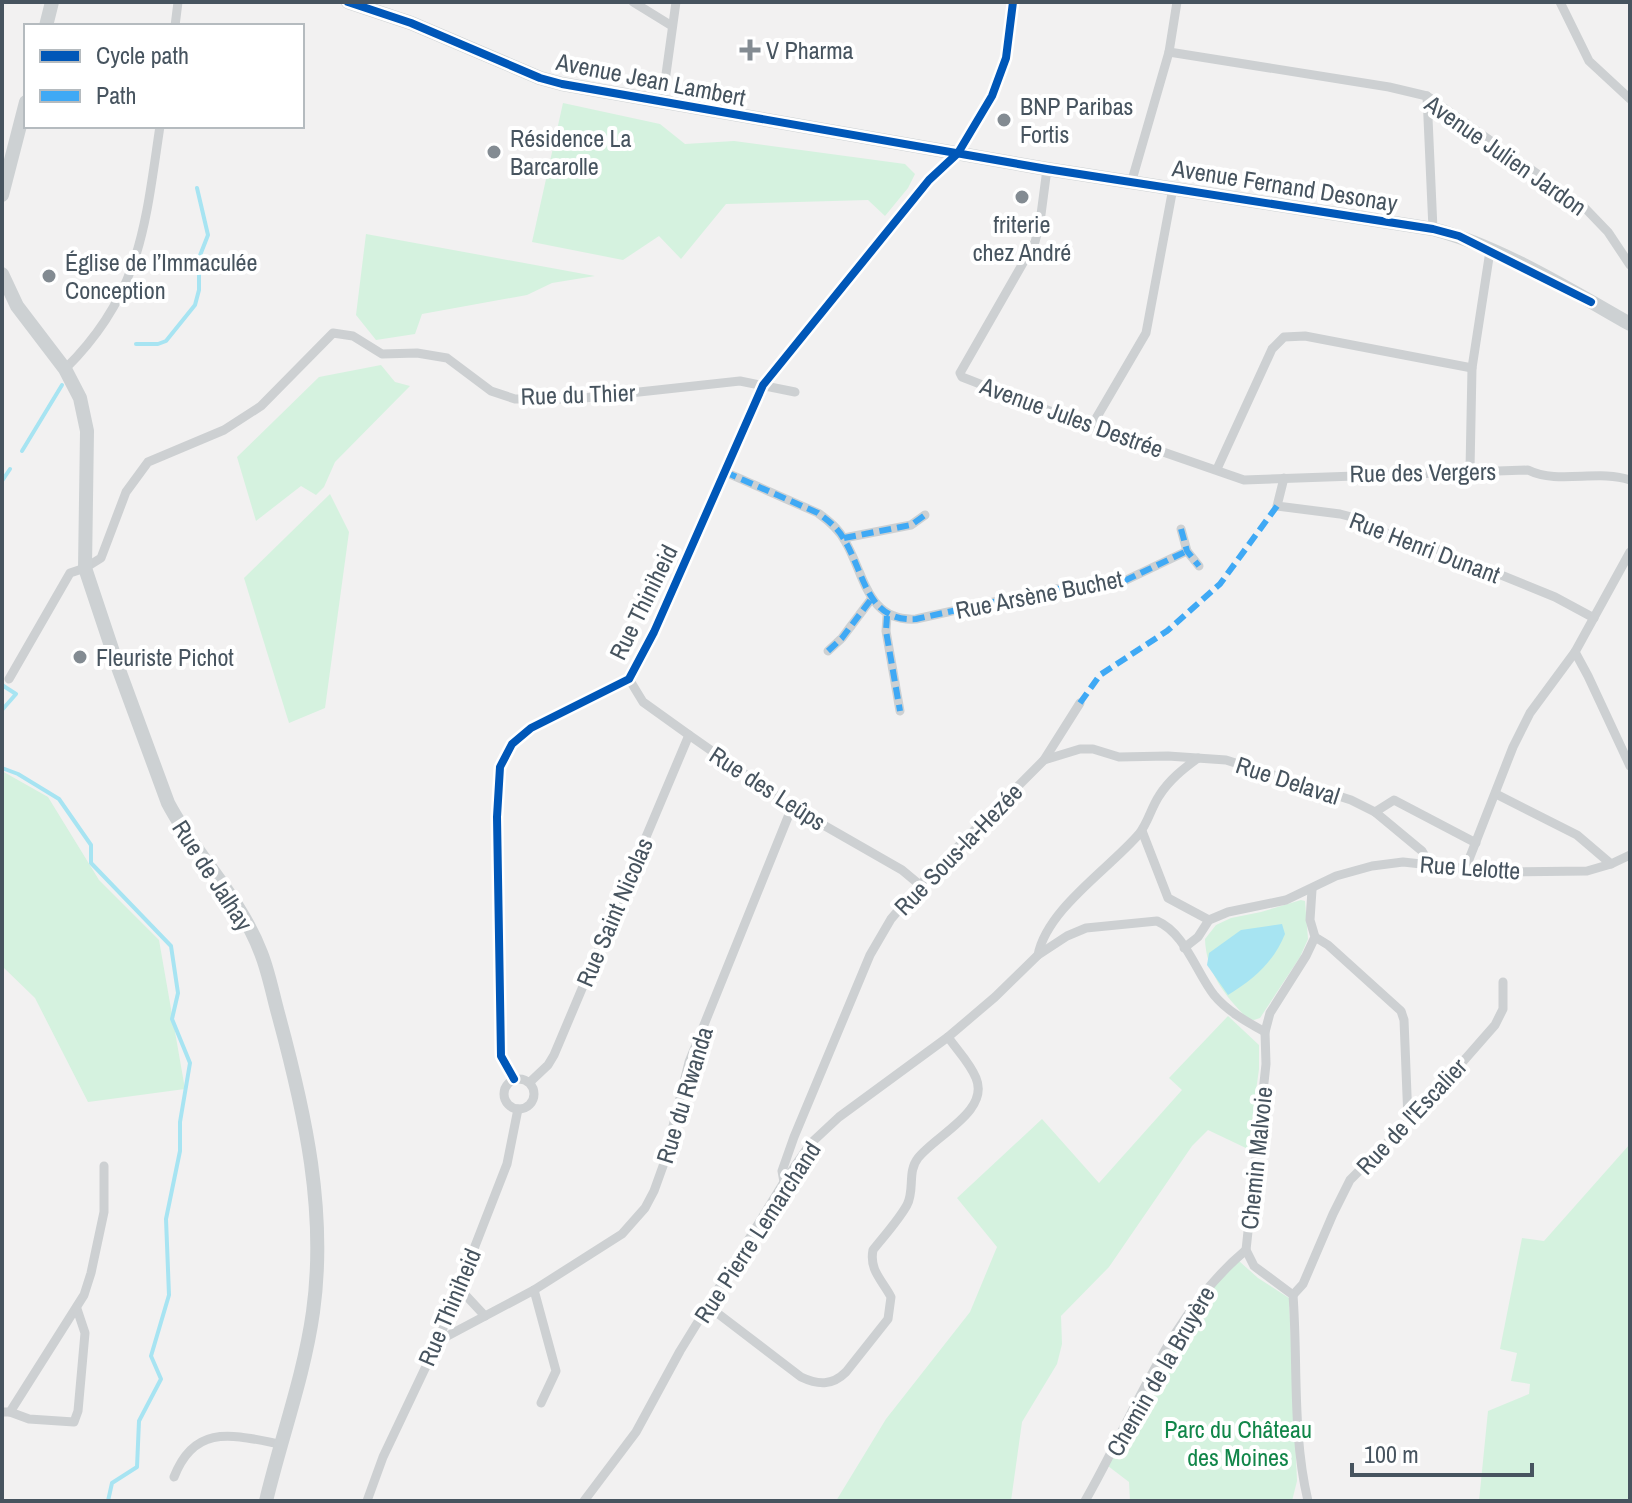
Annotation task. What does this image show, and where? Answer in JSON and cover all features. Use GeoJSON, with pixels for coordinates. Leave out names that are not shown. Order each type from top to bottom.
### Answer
{"type":"FeatureCollection","features":[{"type":"Feature","properties":{"kind":"main road"},"geometry":{"type":"LineString","coordinates":[[46,24],[52,2]]}},
{"type":"Feature","properties":{"kind":"main road","name":"Avenue Jean Lambert"},"geometry":{"type":"LineString","coordinates":[[348,2],[411,23],[540,78],[662,103],[958,153]]}},
{"type":"Feature","properties":{"kind":"main road"},"geometry":{"type":"LineString","coordinates":[[2,195],[24,110]]}},
{"type":"Feature","properties":{"kind":"main road","name":"Avenue Fernand Desonay"},"geometry":{"type":"LineString","coordinates":[[958,153],[1433,229],[1459,236],[1630,324]]}},
{"type":"Feature","properties":{"kind":"main road","name":"Rue de Jalhay"},"geometry":{"type":"LineString","coordinates":[[2,274],[17,306],[65,369],[80,398],[87,431],[85,568],[168,803],[246,922],[261,953],[299,1089],[314,1187],[316,1262],[307,1350],[266,1501]]}},
{"type":"Feature","properties":{"kind":"street"},"geometry":{"type":"LineString","coordinates":[[175,24],[178,2]]}},
{"type":"Feature","properties":{"kind":"street"},"geometry":{"type":"LineString","coordinates":[[633,2],[672,26]]}},
{"type":"Feature","properties":{"kind":"street"},"geometry":{"type":"LineString","coordinates":[[662,103],[676,2]]}},
{"type":"Feature","properties":{"kind":"street","name":"Rue Thiniheid"},"geometry":{"type":"LineString","coordinates":[[530,1082],[534,1098],[528,1106],[518,1109],[509,1105],[504,1096],[506,1086],[514,1079],[501,1056],[497,817],[500,767],[512,744],[531,728],[629,679],[648,644],[763,385],[929,180],[958,153],[992,96],[1006,58],[1013,2]]}},
{"type":"Feature","properties":{"kind":"street"},"geometry":{"type":"LineString","coordinates":[[1132,180],[1169,52],[1177,2]]}},
{"type":"Feature","properties":{"kind":"street"},"geometry":{"type":"LineString","coordinates":[[1560,2],[1589,61],[1630,99]]}},
{"type":"Feature","properties":{"kind":"street","name":"Avenue Julien Jardon"},"geometry":{"type":"LineString","coordinates":[[1169,52],[1389,87],[1427,96],[1583,206],[1608,232],[1630,265]]}},
{"type":"Feature","properties":{"kind":"street"},"geometry":{"type":"LineString","coordinates":[[1427,96],[1433,229]]}},
{"type":"Feature","properties":{"kind":"street"},"geometry":{"type":"LineString","coordinates":[[65,369],[110,316],[131,274],[145,227],[160,128]]}},
{"type":"Feature","properties":{"kind":"street","name":"Avenue Jules Destrée"},"geometry":{"type":"LineString","coordinates":[[1047,169],[1035,242],[960,373],[962,377],[1091,427],[1217,469]]}},
{"type":"Feature","properties":{"kind":"street"},"geometry":{"type":"LineString","coordinates":[[1091,427],[1146,333],[1173,188]]}},
{"type":"Feature","properties":{"kind":"street"},"geometry":{"type":"LineString","coordinates":[[1470,470],[1472,368],[1490,251]]}},
{"type":"Feature","properties":{"kind":"street","name":"Rue du Thier"},"geometry":{"type":"LineString","coordinates":[[85,568],[101,558],[126,492],[148,462],[224,430],[261,406],[333,333],[353,336],[382,354],[417,353],[447,358],[491,391],[515,399],[575,399],[740,381],[763,385]]}},
{"type":"Feature","properties":{"kind":"street"},"geometry":{"type":"LineString","coordinates":[[1217,469],[1272,349],[1284,337],[1305,336],[1472,368]]}},
{"type":"Feature","properties":{"kind":"street"},"geometry":{"type":"LineString","coordinates":[[763,385],[795,392]]}},
{"type":"Feature","properties":{"kind":"street","name":"Rue des Vergers"},"geometry":{"type":"LineString","coordinates":[[1217,469],[1244,480],[1470,470],[1528,470],[1538,475],[1630,480]]}},
{"type":"Feature","properties":{"kind":"street"},"geometry":{"type":"LineString","coordinates":[[725,472],[818,513],[844,538],[872,598],[887,616],[886,631],[900,711]]}},
{"type":"Feature","properties":{"kind":"street","name":"Rue Henri Dunant"},"geometry":{"type":"LineString","coordinates":[[1284,478],[1277,506],[1340,514],[1367,521],[1398,540],[1432,547],[1555,597],[1594,618]]}},
{"type":"Feature","properties":{"kind":"street"},"geometry":{"type":"LineString","coordinates":[[844,538],[911,525],[925,515]]}},
{"type":"Feature","properties":{"kind":"street"},"geometry":{"type":"LineString","coordinates":[[1181,529],[1187,551],[1199,566]]}},
{"type":"Feature","properties":{"kind":"street","name":"Rue Arsène Buchet"},"geometry":{"type":"LineString","coordinates":[[887,616],[916,619],[1052,589],[1104,587],[1122,582],[1187,551]]}},
{"type":"Feature","properties":{"kind":"street"},"geometry":{"type":"LineString","coordinates":[[1466,867],[1513,747],[1530,713],[1575,652],[1630,552]]}},
{"type":"Feature","properties":{"kind":"street"},"geometry":{"type":"LineString","coordinates":[[9,679],[70,573],[85,568]]}},
{"type":"Feature","properties":{"kind":"street"},"geometry":{"type":"LineString","coordinates":[[828,651],[842,638],[872,598]]}},
{"type":"Feature","properties":{"kind":"street"},"geometry":{"type":"LineString","coordinates":[[1575,652],[1630,766]]}},
{"type":"Feature","properties":{"kind":"street","name":"Rue des Leûps"},"geometry":{"type":"LineString","coordinates":[[629,679],[643,702],[689,735],[792,807],[902,870],[920,885]]}},
{"type":"Feature","properties":{"kind":"street","name":"Rue Sous-la-Hezée"},"geometry":{"type":"LineString","coordinates":[[784,1182],[782,1171],[794,1137],[870,955],[891,919],[920,885],[1044,760],[1080,703]]}},
{"type":"Feature","properties":{"kind":"street","name":"Rue Saint Nicolas"},"geometry":{"type":"LineString","coordinates":[[530,1082],[554,1055],[689,735]]}},
{"type":"Feature","properties":{"kind":"street","name":"Rue Delaval"},"geometry":{"type":"LineString","coordinates":[[1044,760],[1080,749],[1093,749],[1119,757],[1226,760],[1351,800],[1375,812],[1422,851],[1429,863]]}},
{"type":"Feature","properties":{"kind":"street"},"geometry":{"type":"LineString","coordinates":[[1038,955],[1041,940],[1057,916],[1142,831],[1159,797],[1177,773],[1198,758]]}},
{"type":"Feature","properties":{"kind":"street"},"geometry":{"type":"LineString","coordinates":[[1496,794],[1577,835],[1611,864]]}},
{"type":"Feature","properties":{"kind":"street"},"geometry":{"type":"LineString","coordinates":[[1375,812],[1394,800],[1476,843]]}},
{"type":"Feature","properties":{"kind":"street","name":"Rue du Rwanda"},"geometry":{"type":"LineString","coordinates":[[438,1341],[534,1290],[622,1234],[645,1208],[663,1166],[689,1062],[792,807]]}},
{"type":"Feature","properties":{"kind":"street"},"geometry":{"type":"LineString","coordinates":[[1142,831],[1168,898],[1209,920],[1198,937],[1184,948],[1215,996],[1240,1018],[1265,1032],[1270,1013],[1315,937],[1310,920],[1312,890]]}},
{"type":"Feature","properties":{"kind":"street","name":"Rue Lelotte"},"geometry":{"type":"LineString","coordinates":[[1209,920],[1228,912],[1286,900],[1336,876],[1372,866],[1403,862],[1522,872],[1587,871],[1630,855]]}},
{"type":"Feature","properties":{"kind":"street","name":"Rue Pierre Lemarchand"},"geometry":{"type":"LineString","coordinates":[[584,1501],[636,1432],[784,1182],[810,1144],[839,1117],[948,1037],[1038,955],[1086,928],[1157,921],[1165,924],[1184,948]]}},
{"type":"Feature","properties":{"kind":"street"},"geometry":{"type":"LineString","coordinates":[[1315,937],[1328,945],[1401,1011],[1404,1020],[1408,1120]]}},
{"type":"Feature","properties":{"kind":"street","name":"Rue de l'Escalier"},"geometry":{"type":"LineString","coordinates":[[1293,1295],[1303,1284],[1350,1180],[1424,1106],[1495,1025],[1504,1002],[1503,982]]}},
{"type":"Feature","properties":{"kind":"street","name":"Chemin Malvoie"},"geometry":{"type":"LineString","coordinates":[[1265,1032],[1266,1064],[1246,1250],[1254,1266],[1293,1295]]}},
{"type":"Feature","properties":{"kind":"street"},"geometry":{"type":"LineString","coordinates":[[708,1306],[801,1377],[814,1383],[825,1383],[839,1379],[846,1372],[888,1319],[891,1297],[877,1277],[873,1250],[908,1204],[911,1172],[918,1158],[973,1108],[978,1096],[975,1075],[948,1037]]}},
{"type":"Feature","properties":{"kind":"street"},"geometry":{"type":"LineString","coordinates":[[514,1079],[530,1082]]}},
{"type":"Feature","properties":{"kind":"street","name":"Rue Thiniheid"},"geometry":{"type":"LineString","coordinates":[[367,1501],[383,1457],[438,1341],[507,1164],[518,1109]]}},
{"type":"Feature","properties":{"kind":"street"},"geometry":{"type":"LineString","coordinates":[[77,1309],[85,1333],[78,1411],[74,1422],[29,1419],[6,1412],[77,1309],[91,1273],[104,1212],[104,1166]]}},
{"type":"Feature","properties":{"kind":"street","name":"Chemin de la Bruyère"},"geometry":{"type":"LineString","coordinates":[[1085,1501],[1148,1382],[1199,1297],[1221,1271],[1246,1250]]}},
{"type":"Feature","properties":{"kind":"street"},"geometry":{"type":"LineString","coordinates":[[458,1287],[485,1316]]}},
{"type":"Feature","properties":{"kind":"street"},"geometry":{"type":"LineString","coordinates":[[534,1290],[556,1371],[541,1403]]}},
{"type":"Feature","properties":{"kind":"street"},"geometry":{"type":"LineString","coordinates":[[1293,1295],[1300,1467],[1308,1501]]}},
{"type":"Feature","properties":{"kind":"street"},"geometry":{"type":"LineString","coordinates":[[174,1477],[187,1449],[202,1441],[234,1437],[280,1444]]}},
{"type":"Feature","properties":{"kind":"green space"},"geometry":{"type":"Polygon","coordinates":[[[563,103],[660,124],[685,144],[734,141],[905,164],[915,174],[908,188],[885,216],[868,200],[726,204],[681,259],[659,236],[623,260],[532,242],[563,103]]]}},
{"type":"Feature","properties":{"kind":"green space"},"geometry":{"type":"Polygon","coordinates":[[[366,234],[595,276],[552,283],[527,295],[422,314],[415,334],[376,340],[356,315],[366,234]]]}},
{"type":"Feature","properties":{"kind":"green space"},"geometry":{"type":"Polygon","coordinates":[[[381,365],[395,382],[410,386],[335,462],[324,487],[316,495],[301,486],[256,521],[237,457],[319,377],[381,365]]]}},
{"type":"Feature","properties":{"kind":"green space"},"geometry":{"type":"Polygon","coordinates":[[[330,494],[349,532],[325,708],[289,723],[244,578],[330,494]]]}},
{"type":"Feature","properties":{"kind":"green space"},"geometry":{"type":"Polygon","coordinates":[[[2,771],[48,797],[99,880],[159,940],[185,1089],[88,1102],[35,998],[2,966],[2,771]]]}},
{"type":"Feature","properties":{"kind":"green space"},"geometry":{"type":"Polygon","coordinates":[[[1305,901],[1308,939],[1300,957],[1260,1018],[1248,1019],[1218,983],[1209,962],[1205,939],[1216,925],[1231,918],[1305,901]]]}},
{"type":"Feature","properties":{"kind":"green space"},"geometry":{"type":"Polygon","coordinates":[[[1228,1016],[1259,1045],[1259,1069],[1248,1149],[1208,1130],[1192,1146],[1109,1267],[1061,1316],[1062,1344],[1057,1364],[1022,1422],[1011,1501],[836,1501],[886,1419],[970,1312],[997,1247],[957,1198],[1042,1119],[1099,1183],[1182,1090],[1169,1078],[1228,1016]]]}},
{"type":"Feature","properties":{"kind":"green space"},"geometry":{"type":"Polygon","coordinates":[[[1630,1144],[1630,1501],[1479,1501],[1488,1411],[1529,1394],[1530,1384],[1511,1381],[1517,1353],[1500,1349],[1522,1238],[1544,1241],[1630,1144]]]}},
{"type":"Feature","properties":{"kind":"green space","name":"Parc du Château des Moines"},"geometry":{"type":"Polygon","coordinates":[[[1239,1261],[1289,1298],[1297,1481],[1292,1501],[1130,1501],[1129,1482],[1108,1466],[1201,1299],[1239,1261]]]}},
{"type":"Feature","properties":{"kind":"water"},"geometry":{"type":"Polygon","coordinates":[[[1282,924],[1285,934],[1269,962],[1228,995],[1207,965],[1209,953],[1241,930],[1282,924]]]}},
{"type":"Feature","properties":{"kind":"waterway"},"geometry":{"type":"LineString","coordinates":[[136,344],[166,341],[195,305],[199,290],[199,258],[208,235],[197,188]]}},
{"type":"Feature","properties":{"kind":"waterway"},"geometry":{"type":"LineString","coordinates":[[22,451],[62,385]]}},
{"type":"Feature","properties":{"kind":"waterway"},"geometry":{"type":"LineString","coordinates":[[2,481],[10,469]]}},
{"type":"Feature","properties":{"kind":"waterway"},"geometry":{"type":"LineString","coordinates":[[2,685],[16,694],[2,710]]}},
{"type":"Feature","properties":{"kind":"waterway"},"geometry":{"type":"LineString","coordinates":[[2,768],[59,799],[91,845],[91,863],[171,946],[178,993],[172,1019],[190,1063],[180,1122],[180,1151],[166,1219],[169,1295],[151,1356],[161,1379],[139,1421],[137,1467],[112,1483],[108,1501]]}},
{"type":"Feature","properties":{"kind":"marked path"},"geometry":{"type":"LineString","coordinates":[[725,472],[818,513],[830,522],[843,537],[877,605],[900,618],[916,619],[1052,589],[1104,587],[1122,582],[1187,551]]}},
{"type":"Feature","properties":{"kind":"marked path"},"geometry":{"type":"LineString","coordinates":[[1080,703],[1100,675],[1167,631],[1220,584],[1277,506]]}},
{"type":"Feature","properties":{"kind":"marked path"},"geometry":{"type":"LineString","coordinates":[[844,538],[911,525],[925,515]]}},
{"type":"Feature","properties":{"kind":"marked path"},"geometry":{"type":"LineString","coordinates":[[1181,529],[1187,551],[1199,566]]}},
{"type":"Feature","properties":{"kind":"marked path"},"geometry":{"type":"LineString","coordinates":[[828,651],[842,638],[872,598]]}},
{"type":"Feature","properties":{"kind":"marked path"},"geometry":{"type":"LineString","coordinates":[[887,616],[886,631],[900,711]]}},
{"type":"Feature","properties":{"kind":"cycle path"},"geometry":{"type":"LineString","coordinates":[[348,2],[411,23],[540,78],[562,84],[1047,169],[1433,229],[1459,236],[1591,302]]}},
{"type":"Feature","properties":{"kind":"cycle path"},"geometry":{"type":"LineString","coordinates":[[514,1079],[501,1056],[497,817],[500,767],[512,744],[531,728],[629,679],[654,632],[763,385],[929,180],[958,153],[992,96],[1006,58],[1013,2]]}},
{"type":"Feature","properties":{"kind":"place","name":"V Pharma"},"geometry":{"type":"Point","coordinates":[750,50]}},
{"type":"Feature","properties":{"kind":"place","name":"BNP Paribas Fortis"},"geometry":{"type":"Point","coordinates":[1004,120]}},
{"type":"Feature","properties":{"kind":"place","name":"Résidence La Barcarolle"},"geometry":{"type":"Point","coordinates":[494,152]}},
{"type":"Feature","properties":{"kind":"place","name":"friterie chez André"},"geometry":{"type":"Point","coordinates":[1022,197]}},
{"type":"Feature","properties":{"kind":"place","name":"Église de l’Immaculée Conception"},"geometry":{"type":"Point","coordinates":[49,276]}},
{"type":"Feature","properties":{"kind":"place","name":"Fleuriste Pichot"},"geometry":{"type":"Point","coordinates":[80,657]}}]}
